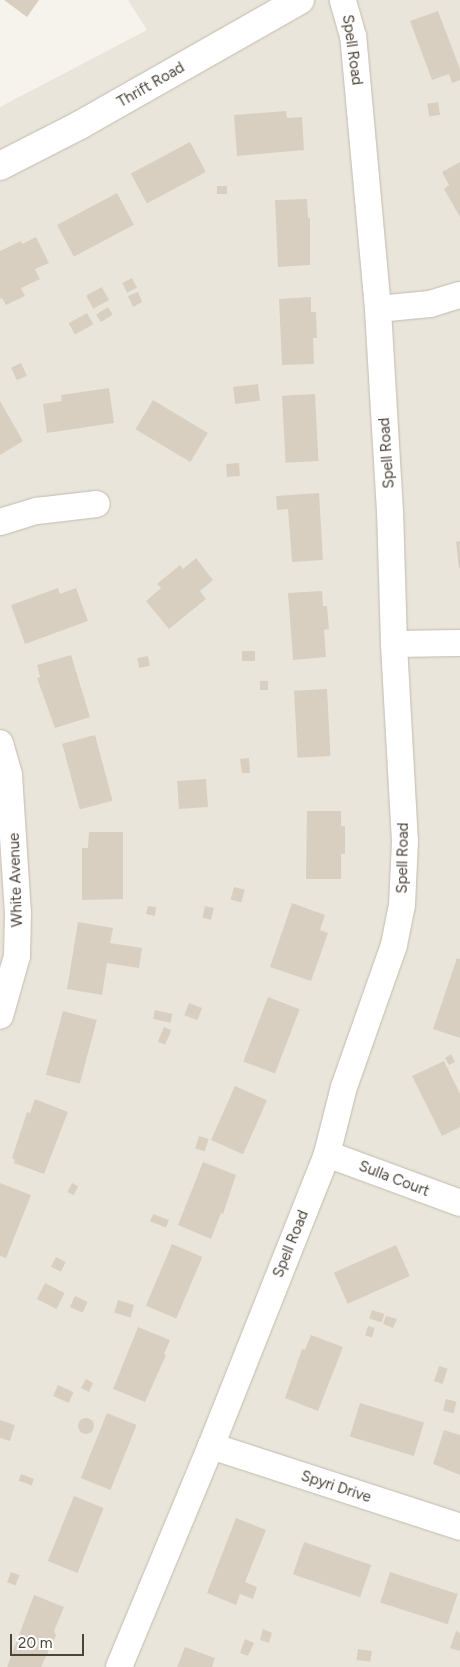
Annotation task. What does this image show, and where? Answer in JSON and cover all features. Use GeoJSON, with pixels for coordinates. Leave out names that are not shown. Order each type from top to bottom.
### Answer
{"type":"FeatureCollection","features":[{"type":"Feature","properties":{"kind":"street","name":"Thrift Road"},"geometry":{"type":"LineString","coordinates":[[0,166],[80,125],[300,0]]}},
{"type":"Feature","properties":{"kind":"street","name":"Spell Road"},"geometry":{"type":"LineString","coordinates":[[119,1667],[211,1446],[327,1154],[344,1087],[394,945],[402,905],[405,842],[394,644],[390,512],[378,308],[353,36],[343,0]]}},
{"type":"Feature","properties":{"kind":"street"},"geometry":{"type":"LineString","coordinates":[[378,308],[430,304],[460,296]]}},
{"type":"Feature","properties":{"kind":"street"},"geometry":{"type":"LineString","coordinates":[[0,522],[37,511],[97,504]]}},
{"type":"Feature","properties":{"kind":"street"},"geometry":{"type":"LineString","coordinates":[[394,644],[460,643]]}},
{"type":"Feature","properties":{"kind":"street","name":"White Avenue"},"geometry":{"type":"LineString","coordinates":[[0,743],[9,775],[18,914],[17,956],[0,1016]]}},
{"type":"Feature","properties":{"kind":"street","name":"Sulla Court"},"geometry":{"type":"LineString","coordinates":[[327,1154],[460,1204]]}},
{"type":"Feature","properties":{"kind":"street","name":"Spyri Drive"},"geometry":{"type":"LineString","coordinates":[[211,1446],[460,1527]]}},
{"type":"Feature","properties":{"kind":"shaded area"},"geometry":{"type":"Polygon","coordinates":[[[128,0],[460,0],[460,1667],[0,1667],[0,107],[147,30],[128,0]]]}},
{"type":"Feature","properties":{"kind":"building"},"geometry":{"type":"Polygon","coordinates":[[[4,0],[39,0],[27,17],[4,0]]]}},
{"type":"Feature","properties":{"kind":"building"},"geometry":{"type":"Polygon","coordinates":[[[438,11],[460,69],[460,80],[452,83],[449,74],[432,80],[410,21],[438,11]]]}},
{"type":"Feature","properties":{"kind":"building"},"geometry":{"type":"Polygon","coordinates":[[[438,102],[440,115],[429,117],[427,104],[438,102]]]}},
{"type":"Feature","properties":{"kind":"building"},"geometry":{"type":"Polygon","coordinates":[[[286,111],[287,118],[302,117],[304,150],[237,156],[234,115],[286,111]]]}},
{"type":"Feature","properties":{"kind":"building"},"geometry":{"type":"Polygon","coordinates":[[[190,142],[206,172],[147,203],[131,173],[190,142]]]}},
{"type":"Feature","properties":{"kind":"building"},"geometry":{"type":"Polygon","coordinates":[[[460,162],[460,217],[444,189],[449,185],[442,172],[460,162]]]}},
{"type":"Feature","properties":{"kind":"building"},"geometry":{"type":"Polygon","coordinates":[[[217,186],[227,186],[227,194],[217,194],[217,186]]]}},
{"type":"Feature","properties":{"kind":"building"},"geometry":{"type":"Polygon","coordinates":[[[117,193],[134,225],[74,257],[57,225],[117,193]]]}},
{"type":"Feature","properties":{"kind":"building"},"geometry":{"type":"Polygon","coordinates":[[[307,199],[308,218],[310,218],[310,265],[278,267],[275,200],[307,199]]]}},
{"type":"Feature","properties":{"kind":"building"},"geometry":{"type":"Polygon","coordinates":[[[36,237],[49,263],[35,269],[40,279],[21,288],[25,296],[6,305],[2,298],[0,299],[0,251],[21,241],[22,244],[36,237]]]}},
{"type":"Feature","properties":{"kind":"building"},"geometry":{"type":"Polygon","coordinates":[[[132,278],[137,288],[127,293],[122,283],[132,278]]]}},
{"type":"Feature","properties":{"kind":"building"},"geometry":{"type":"Polygon","coordinates":[[[102,287],[109,300],[93,309],[86,295],[102,287]]]}},
{"type":"Feature","properties":{"kind":"building"},"geometry":{"type":"Polygon","coordinates":[[[138,292],[142,302],[133,307],[128,296],[138,292]]]}},
{"type":"Feature","properties":{"kind":"building"},"geometry":{"type":"Polygon","coordinates":[[[311,297],[311,312],[316,312],[317,338],[313,338],[314,364],[282,365],[279,299],[311,297]]]}},
{"type":"Feature","properties":{"kind":"building"},"geometry":{"type":"Polygon","coordinates":[[[108,307],[113,315],[101,322],[96,314],[108,307]]]}},
{"type":"Feature","properties":{"kind":"building"},"geometry":{"type":"Polygon","coordinates":[[[87,313],[93,324],[75,335],[69,323],[87,313]]]}},
{"type":"Feature","properties":{"kind":"building"},"geometry":{"type":"Polygon","coordinates":[[[21,363],[27,376],[17,380],[11,368],[21,363]]]}},
{"type":"Feature","properties":{"kind":"building"},"geometry":{"type":"Polygon","coordinates":[[[258,384],[260,401],[235,404],[233,387],[258,384]]]}},
{"type":"Feature","properties":{"kind":"building"},"geometry":{"type":"Polygon","coordinates":[[[109,388],[114,423],[47,433],[43,404],[62,401],[61,395],[109,388]]]}},
{"type":"Feature","properties":{"kind":"building"},"geometry":{"type":"Polygon","coordinates":[[[315,394],[319,461],[286,463],[282,396],[315,394]]]}},
{"type":"Feature","properties":{"kind":"building"},"geometry":{"type":"Polygon","coordinates":[[[153,400],[208,433],[190,462],[135,429],[153,400]]]}},
{"type":"Feature","properties":{"kind":"building"},"geometry":{"type":"Polygon","coordinates":[[[0,401],[23,441],[0,455],[0,401]]]}},
{"type":"Feature","properties":{"kind":"building"},"geometry":{"type":"Polygon","coordinates":[[[239,463],[240,476],[227,477],[226,464],[239,463]]]}},
{"type":"Feature","properties":{"kind":"building"},"geometry":{"type":"Polygon","coordinates":[[[319,493],[323,560],[292,562],[288,509],[277,510],[276,496],[319,493]]]}},
{"type":"Feature","properties":{"kind":"building"},"geometry":{"type":"Polygon","coordinates":[[[460,541],[460,568],[459,568],[456,542],[460,541]]]}},
{"type":"Feature","properties":{"kind":"building"},"geometry":{"type":"Polygon","coordinates":[[[196,558],[213,580],[200,591],[206,599],[169,629],[146,601],[161,588],[157,584],[180,565],[183,569],[196,558]]]}},
{"type":"Feature","properties":{"kind":"building"},"geometry":{"type":"Polygon","coordinates":[[[58,588],[60,594],[76,588],[88,621],[25,644],[11,605],[58,588]]]}},
{"type":"Feature","properties":{"kind":"building"},"geometry":{"type":"Polygon","coordinates":[[[322,591],[323,606],[327,606],[329,629],[324,630],[326,657],[293,660],[288,593],[322,591]]]}},
{"type":"Feature","properties":{"kind":"building"},"geometry":{"type":"Polygon","coordinates":[[[242,651],[255,651],[255,661],[242,661],[242,651]]]}},
{"type":"Feature","properties":{"kind":"building"},"geometry":{"type":"Polygon","coordinates":[[[71,655],[90,717],[55,728],[37,678],[40,677],[37,665],[71,655]]]}},
{"type":"Feature","properties":{"kind":"building"},"geometry":{"type":"Polygon","coordinates":[[[148,656],[150,666],[139,668],[137,658],[148,656]]]}},
{"type":"Feature","properties":{"kind":"building"},"geometry":{"type":"Polygon","coordinates":[[[260,681],[268,681],[268,690],[260,690],[260,681]]]}},
{"type":"Feature","properties":{"kind":"building"},"geometry":{"type":"Polygon","coordinates":[[[327,689],[331,756],[298,758],[294,691],[327,689]]]}},
{"type":"Feature","properties":{"kind":"building"},"geometry":{"type":"Polygon","coordinates":[[[95,735],[113,801],[80,809],[62,744],[95,735]]]}},
{"type":"Feature","properties":{"kind":"building"},"geometry":{"type":"Polygon","coordinates":[[[249,758],[250,773],[242,773],[240,759],[249,758]]]}},
{"type":"Feature","properties":{"kind":"building"},"geometry":{"type":"Polygon","coordinates":[[[206,779],[208,807],[179,809],[177,781],[206,779]]]}},
{"type":"Feature","properties":{"kind":"building"},"geometry":{"type":"Polygon","coordinates":[[[307,811],[341,811],[341,826],[345,826],[345,854],[341,854],[341,879],[306,879],[307,811]]]}},
{"type":"Feature","properties":{"kind":"building"},"geometry":{"type":"Polygon","coordinates":[[[89,832],[123,832],[123,899],[82,900],[82,848],[88,848],[89,832]]]}},
{"type":"Feature","properties":{"kind":"building"},"geometry":{"type":"Polygon","coordinates":[[[234,887],[245,890],[241,902],[231,900],[234,887]]]}},
{"type":"Feature","properties":{"kind":"building"},"geometry":{"type":"Polygon","coordinates":[[[292,903],[325,915],[320,930],[328,933],[311,981],[270,967],[292,903]]]}},
{"type":"Feature","properties":{"kind":"building"},"geometry":{"type":"Polygon","coordinates":[[[148,906],[156,907],[155,916],[146,914],[148,906]]]}},
{"type":"Feature","properties":{"kind":"building"},"geometry":{"type":"Polygon","coordinates":[[[205,906],[214,908],[211,920],[202,918],[205,906]]]}},
{"type":"Feature","properties":{"kind":"building"},"geometry":{"type":"Polygon","coordinates":[[[78,922],[113,928],[110,943],[142,948],[139,968],[107,963],[102,995],[67,989],[78,922]]]}},
{"type":"Feature","properties":{"kind":"building"},"geometry":{"type":"Polygon","coordinates":[[[457,958],[460,959],[460,1038],[433,1029],[457,958]]]}},
{"type":"Feature","properties":{"kind":"building"},"geometry":{"type":"Polygon","coordinates":[[[268,997],[300,1009],[275,1074],[243,1061],[268,997]]]}},
{"type":"Feature","properties":{"kind":"building"},"geometry":{"type":"Polygon","coordinates":[[[189,1003],[202,1008],[197,1020],[184,1015],[189,1003]]]}},
{"type":"Feature","properties":{"kind":"building"},"geometry":{"type":"Polygon","coordinates":[[[155,1010],[173,1014],[171,1023],[153,1019],[155,1010]]]}},
{"type":"Feature","properties":{"kind":"building"},"geometry":{"type":"Polygon","coordinates":[[[63,1011],[97,1020],[80,1084],[46,1075],[63,1011]]]}},
{"type":"Feature","properties":{"kind":"building"},"geometry":{"type":"Polygon","coordinates":[[[164,1027],[171,1030],[165,1045],[158,1042],[164,1027]]]}},
{"type":"Feature","properties":{"kind":"building"},"geometry":{"type":"Polygon","coordinates":[[[451,1054],[455,1062],[449,1065],[445,1058],[451,1054]]]}},
{"type":"Feature","properties":{"kind":"building"},"geometry":{"type":"Polygon","coordinates":[[[444,1061],[460,1094],[460,1127],[442,1136],[412,1076],[444,1061]]]}},
{"type":"Feature","properties":{"kind":"building"},"geometry":{"type":"Polygon","coordinates":[[[235,1086],[267,1100],[243,1154],[211,1140],[235,1086]]]}},
{"type":"Feature","properties":{"kind":"building"},"geometry":{"type":"Polygon","coordinates":[[[35,1099],[68,1112],[44,1174],[14,1163],[15,1160],[12,1158],[27,1112],[30,1113],[35,1099]]]}},
{"type":"Feature","properties":{"kind":"building"},"geometry":{"type":"Polygon","coordinates":[[[199,1136],[209,1139],[205,1151],[195,1148],[199,1136]]]}},
{"type":"Feature","properties":{"kind":"building"},"geometry":{"type":"Polygon","coordinates":[[[203,1162],[236,1175],[223,1214],[221,1213],[211,1239],[178,1225],[203,1162]]]}},
{"type":"Feature","properties":{"kind":"building"},"geometry":{"type":"Polygon","coordinates":[[[0,1183],[31,1195],[6,1258],[0,1256],[0,1183]]]}},
{"type":"Feature","properties":{"kind":"building"},"geometry":{"type":"Polygon","coordinates":[[[72,1183],[78,1186],[74,1195],[67,1192],[72,1183]]]}},
{"type":"Feature","properties":{"kind":"building"},"geometry":{"type":"Polygon","coordinates":[[[153,1214],[169,1220],[166,1228],[150,1221],[153,1214]]]}},
{"type":"Feature","properties":{"kind":"building"},"geometry":{"type":"Polygon","coordinates":[[[172,1244],[202,1257],[176,1319],[146,1306],[172,1244]]]}},
{"type":"Feature","properties":{"kind":"building"},"geometry":{"type":"Polygon","coordinates":[[[396,1245],[410,1276],[348,1304],[334,1273],[396,1245]]]}},
{"type":"Feature","properties":{"kind":"building"},"geometry":{"type":"Polygon","coordinates":[[[56,1257],[66,1262],[61,1272],[51,1267],[56,1257]]]}},
{"type":"Feature","properties":{"kind":"building"},"geometry":{"type":"Polygon","coordinates":[[[45,1283],[65,1293],[56,1309],[37,1299],[45,1283]]]}},
{"type":"Feature","properties":{"kind":"building"},"geometry":{"type":"Polygon","coordinates":[[[75,1296],[88,1302],[83,1313],[70,1307],[75,1296]]]}},
{"type":"Feature","properties":{"kind":"building"},"geometry":{"type":"Polygon","coordinates":[[[118,1300],[134,1305],[130,1317],[114,1312],[118,1300]]]}},
{"type":"Feature","properties":{"kind":"building"},"geometry":{"type":"Polygon","coordinates":[[[372,1310],[384,1314],[382,1323],[369,1319],[372,1310]]]}},
{"type":"Feature","properties":{"kind":"building"},"geometry":{"type":"Polygon","coordinates":[[[386,1316],[397,1319],[393,1328],[383,1324],[386,1316]]]}},
{"type":"Feature","properties":{"kind":"building"},"geometry":{"type":"Polygon","coordinates":[[[368,1326],[375,1328],[372,1338],[365,1336],[368,1326]]]}},
{"type":"Feature","properties":{"kind":"building"},"geometry":{"type":"Polygon","coordinates":[[[138,1327],[170,1340],[164,1354],[166,1355],[145,1402],[113,1389],[138,1327]]]}},
{"type":"Feature","properties":{"kind":"building"},"geometry":{"type":"Polygon","coordinates":[[[311,1335],[343,1347],[318,1411],[285,1398],[302,1349],[305,1350],[311,1335]]]}},
{"type":"Feature","properties":{"kind":"building"},"geometry":{"type":"Polygon","coordinates":[[[439,1366],[448,1369],[443,1384],[434,1381],[439,1366]]]}},
{"type":"Feature","properties":{"kind":"building"},"geometry":{"type":"Polygon","coordinates":[[[86,1379],[93,1383],[89,1392],[81,1388],[86,1379]]]}},
{"type":"Feature","properties":{"kind":"building"},"geometry":{"type":"Polygon","coordinates":[[[58,1385],[74,1392],[69,1403],[53,1396],[58,1385]]]}},
{"type":"Feature","properties":{"kind":"building"},"geometry":{"type":"Polygon","coordinates":[[[446,1399],[457,1402],[454,1413],[443,1411],[446,1399]]]}},
{"type":"Feature","properties":{"kind":"building"},"geometry":{"type":"Polygon","coordinates":[[[360,1403],[424,1423],[414,1456],[350,1436],[360,1403]]]}},
{"type":"Feature","properties":{"kind":"building"},"geometry":{"type":"Polygon","coordinates":[[[107,1413],[137,1425],[110,1490],[81,1478],[107,1413]]]}},
{"type":"Feature","properties":{"kind":"building"},"geometry":{"type":"Polygon","coordinates":[[[86,1418],[94,1426],[86,1434],[78,1426],[86,1418]]]}},
{"type":"Feature","properties":{"kind":"building"},"geometry":{"type":"Polygon","coordinates":[[[0,1420],[15,1425],[10,1441],[0,1438],[0,1420]]]}},
{"type":"Feature","properties":{"kind":"building"},"geometry":{"type":"Polygon","coordinates":[[[444,1430],[460,1435],[460,1475],[433,1464],[444,1430]]]}},
{"type":"Feature","properties":{"kind":"building"},"geometry":{"type":"Polygon","coordinates":[[[21,1474],[34,1479],[32,1486],[18,1481],[21,1474]]]}},
{"type":"Feature","properties":{"kind":"building"},"geometry":{"type":"Polygon","coordinates":[[[74,1496],[104,1508],[77,1573],[48,1561],[74,1496]]]}},
{"type":"Feature","properties":{"kind":"building"},"geometry":{"type":"Polygon","coordinates":[[[236,1518],[266,1530],[245,1582],[257,1587],[253,1599],[240,1594],[236,1605],[207,1593],[236,1518]]]}},
{"type":"Feature","properties":{"kind":"building"},"geometry":{"type":"Polygon","coordinates":[[[304,1542],[371,1565],[360,1597],[293,1574],[304,1542]]]}},
{"type":"Feature","properties":{"kind":"building"},"geometry":{"type":"Polygon","coordinates":[[[11,1572],[19,1575],[15,1585],[7,1582],[11,1572]]]}},
{"type":"Feature","properties":{"kind":"building"},"geometry":{"type":"Polygon","coordinates":[[[390,1572],[458,1594],[448,1624],[380,1602],[390,1572]]]}},
{"type":"Feature","properties":{"kind":"building"},"geometry":{"type":"Polygon","coordinates":[[[34,1595],[64,1607],[54,1631],[56,1635],[41,1667],[7,1667],[34,1595]]]}},
{"type":"Feature","properties":{"kind":"building"},"geometry":{"type":"Polygon","coordinates":[[[263,1629],[272,1633],[269,1643],[260,1640],[263,1629]]]}},
{"type":"Feature","properties":{"kind":"building"},"geometry":{"type":"Polygon","coordinates":[[[456,1631],[460,1633],[460,1651],[450,1648],[456,1631]]]}},
{"type":"Feature","properties":{"kind":"building"},"geometry":{"type":"Polygon","coordinates":[[[245,1639],[254,1643],[248,1656],[240,1653],[245,1639]]]}},
{"type":"Feature","properties":{"kind":"building"},"geometry":{"type":"Polygon","coordinates":[[[185,1647],[215,1658],[212,1667],[177,1667],[185,1647]]]}},
{"type":"Feature","properties":{"kind":"building"},"geometry":{"type":"Polygon","coordinates":[[[358,1649],[372,1651],[370,1662],[356,1660],[358,1649]]]}}]}
